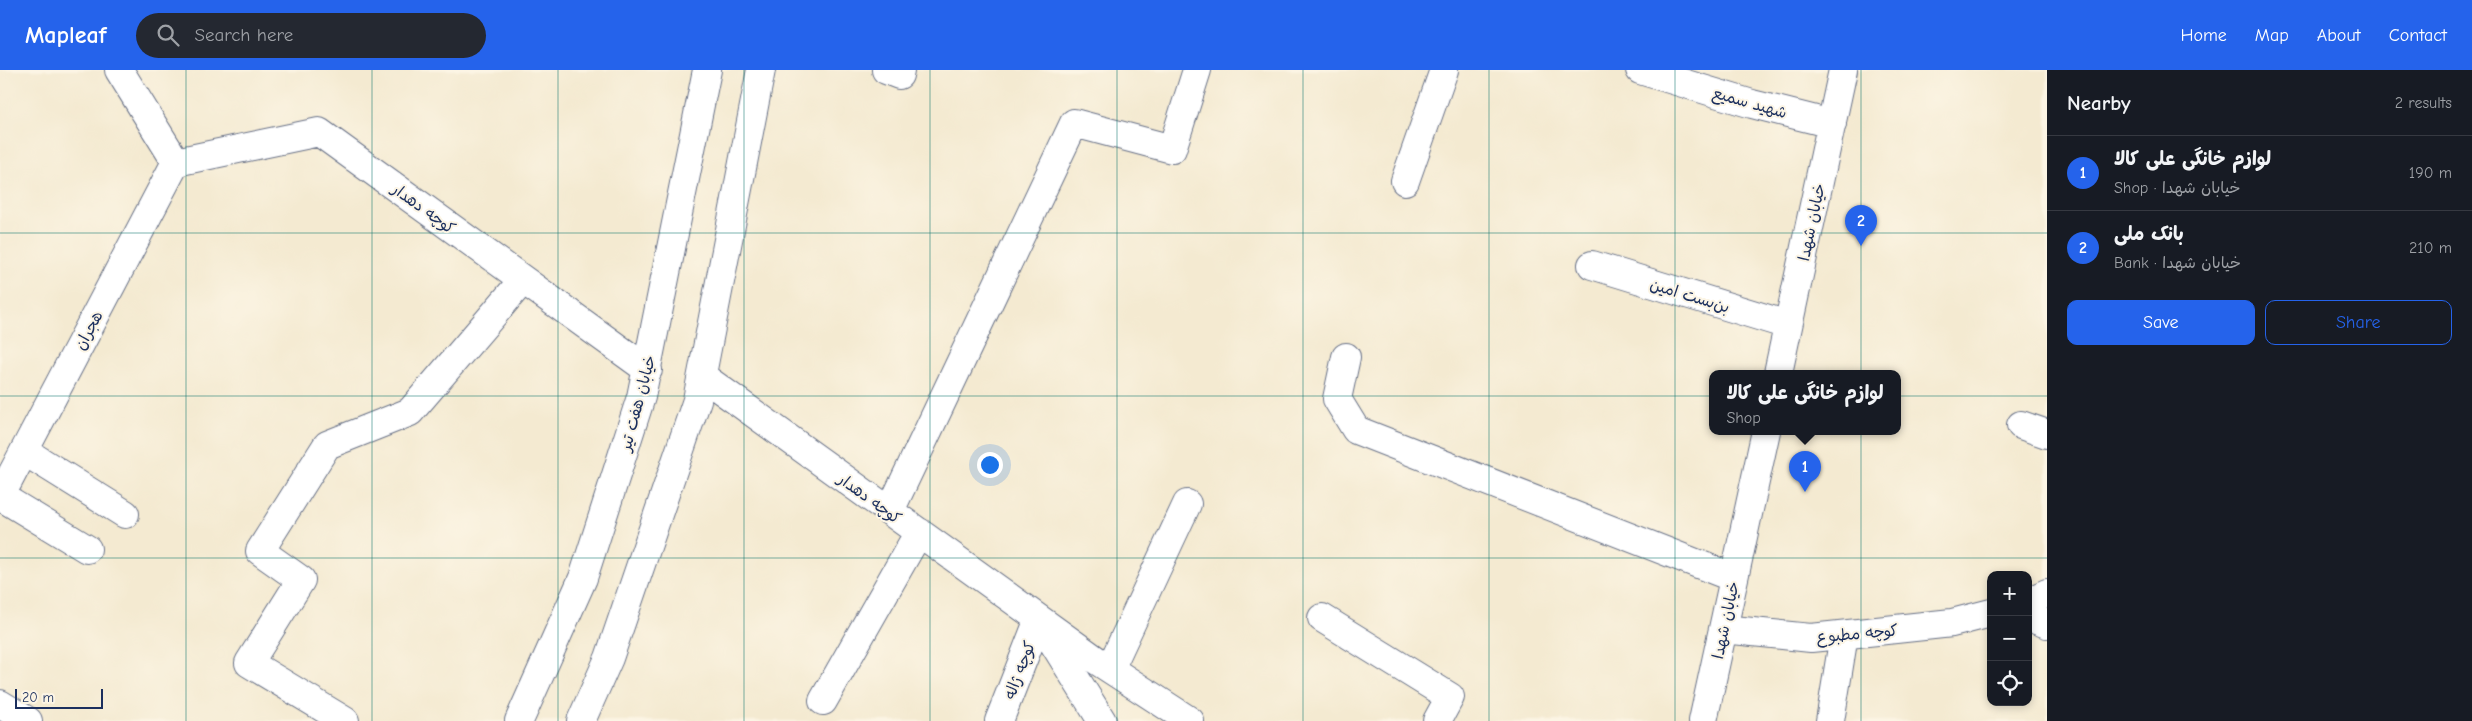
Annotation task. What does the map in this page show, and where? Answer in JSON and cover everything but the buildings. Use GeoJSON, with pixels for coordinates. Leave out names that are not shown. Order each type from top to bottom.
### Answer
{"type":"FeatureCollection","features":[{"type":"Feature","properties":{"kind":"street"},"geometry":{"type":"LineString","coordinates":[[119,70],[176,162]]}},
{"type":"Feature","properties":{"kind":"street","name":"خیابان هفت تیر"},"geometry":{"type":"LineString","coordinates":[[519,721],[582,578],[641,398],[707,70]]}},
{"type":"Feature","properties":{"kind":"street"},"geometry":{"type":"LineString","coordinates":[[581,721],[609,658],[697,400],[761,70]]}},
{"type":"Feature","properties":{"kind":"street"},"geometry":{"type":"LineString","coordinates":[[886,70],[899,75],[900,70]]}},
{"type":"Feature","properties":{"kind":"street"},"geometry":{"type":"LineString","coordinates":[[890,511],[1074,123],[1172,149],[1197,70]]}},
{"type":"Feature","properties":{"kind":"street"},"geometry":{"type":"LineString","coordinates":[[1405,181],[1444,70]]}},
{"type":"Feature","properties":{"kind":"street","name":"شهید سمیع"},"geometry":{"type":"LineString","coordinates":[[1640,70],[1752,104],[1832,124]]}},
{"type":"Feature","properties":{"kind":"street","name":"خیابان شهدا"},"geometry":{"type":"LineString","coordinates":[[1779,370],[1843,70]]}},
{"type":"Feature","properties":{"kind":"street","name":"کوچه دهدار"},"geometry":{"type":"LineString","coordinates":[[176,162],[319,132],[648,370]]}},
{"type":"Feature","properties":{"kind":"street","name":"هجران"},"geometry":{"type":"LineString","coordinates":[[0,497],[176,162]]}},
{"type":"Feature","properties":{"kind":"street","name":"بن‌بست امین"},"geometry":{"type":"LineString","coordinates":[[1592,265],[1788,325]]}},
{"type":"Feature","properties":{"kind":"street"},"geometry":{"type":"LineString","coordinates":[[345,721],[249,663],[301,580],[260,551],[327,445],[410,412],[523,280]]}},
{"type":"Feature","properties":{"kind":"street"},"geometry":{"type":"LineString","coordinates":[[1346,357],[1337,399],[1356,430],[1734,578]]}},
{"type":"Feature","properties":{"kind":"street","name":"کوچه دهدار"},"geometry":{"type":"LineString","coordinates":[[702,376],[1039,620],[1190,721]]}},
{"type":"Feature","properties":{"kind":"street"},"geometry":{"type":"LineString","coordinates":[[2021,425],[2047,434]]}},
{"type":"Feature","properties":{"kind":"street","name":"خیابان شهدا"},"geometry":{"type":"LineString","coordinates":[[1703,721],[1765,435]]}},
{"type":"Feature","properties":{"kind":"street"},"geometry":{"type":"LineString","coordinates":[[24,451],[125,514]]}},
{"type":"Feature","properties":{"kind":"street"},"geometry":{"type":"LineString","coordinates":[[0,497],[87,549]]}},
{"type":"Feature","properties":{"kind":"street"},"geometry":{"type":"LineString","coordinates":[[1110,669],[1187,504]]}},
{"type":"Feature","properties":{"kind":"street"},"geometry":{"type":"LineString","coordinates":[[823,701],[918,532]]}},
{"type":"Feature","properties":{"kind":"street"},"geometry":{"type":"LineString","coordinates":[[2032,600],[2047,593]]}},
{"type":"Feature","properties":{"kind":"street","name":"کوچه مطبوع"},"geometry":{"type":"LineString","coordinates":[[1723,630],[1812,638],[1952,623],[1987,614]]}},
{"type":"Feature","properties":{"kind":"street"},"geometry":{"type":"LineString","coordinates":[[1322,618],[1450,697],[1437,721]]}},
{"type":"Feature","properties":{"kind":"street"},"geometry":{"type":"LineString","coordinates":[[2032,618],[2047,624]]}},
{"type":"Feature","properties":{"kind":"street","name":"کوچه دهدار"},"geometry":{"type":"LineString","coordinates":[[1039,620],[1102,721]]}},
{"type":"Feature","properties":{"kind":"street","name":"کوچه ژاله"},"geometry":{"type":"LineString","coordinates":[[999,721],[1039,620]]}},
{"type":"Feature","properties":{"kind":"street"},"geometry":{"type":"LineString","coordinates":[[1830,721],[1844,635]]}},
{"type":"Feature","properties":{"kind":"street"},"geometry":{"type":"LineString","coordinates":[[0,704],[28,721]]}},
{"type":"Feature","properties":{"kind":"place","name":"بانک ملی"},"geometry":{"type":"Point","coordinates":[1861,246]}},
{"type":"Feature","properties":{"kind":"place","name":"لوازم خانگی علی کالا"},"geometry":{"type":"Point","coordinates":[1805,492]}}]}
